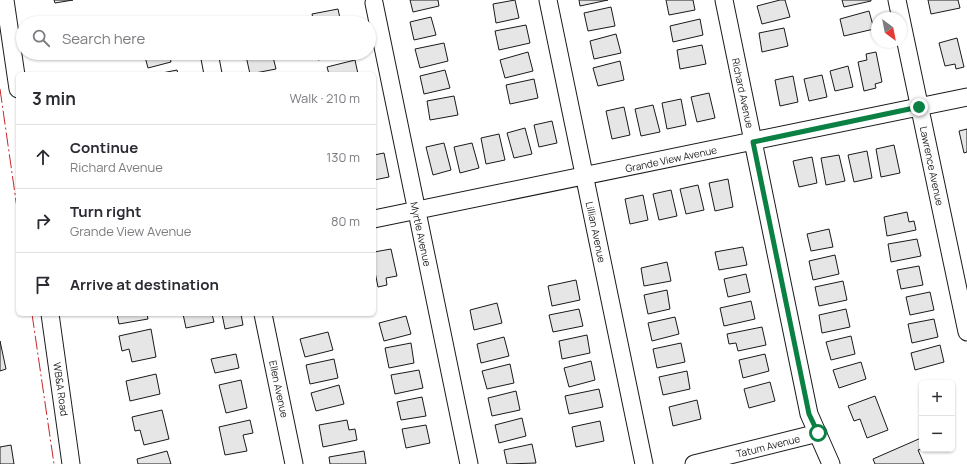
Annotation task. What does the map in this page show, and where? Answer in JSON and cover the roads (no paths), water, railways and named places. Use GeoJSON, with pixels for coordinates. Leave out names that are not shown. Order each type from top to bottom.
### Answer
{"type":"FeatureCollection","features":[{"type":"Feature","properties":{"kind":"street"},"geometry":{"type":"LineString","coordinates":[[5,0],[16,75]]}},
{"type":"Feature","properties":{"kind":"street","name":"Lillian Avenue"},"geometry":{"type":"LineString","coordinates":[[548,0],[644,464]]}},
{"type":"Feature","properties":{"kind":"street","name":"Richard Avenue"},"geometry":{"type":"LineString","coordinates":[[724,0],[809,414],[831,464]]}},
{"type":"Feature","properties":{"kind":"street","name":"Lawrence Avenue"},"geometry":{"type":"LineString","coordinates":[[897,0],[919,107],[961,267],[967,332]]}},
{"type":"Feature","properties":{"kind":"street","name":"Myrtle Avenue"},"geometry":{"type":"LineString","coordinates":[[374,4],[469,464]]}},
{"type":"Feature","properties":{"kind":"street"},"geometry":{"type":"LineString","coordinates":[[210,60],[213,72]]}},
{"type":"Feature","properties":{"kind":"street","name":"Grande View Avenue"},"geometry":{"type":"LineString","coordinates":[[376,219],[753,142],[967,96]]}},
{"type":"Feature","properties":{"kind":"street","name":"WB&A Road"},"geometry":{"type":"LineString","coordinates":[[50,316],[71,464]]}},
{"type":"Feature","properties":{"kind":"street","name":"Ellen Avenue"},"geometry":{"type":"LineString","coordinates":[[263,316],[294,464]]}},
{"type":"Feature","properties":{"kind":"street","name":"Tatum Avenue"},"geometry":{"type":"LineString","coordinates":[[694,464],[818,433]]}}]}
